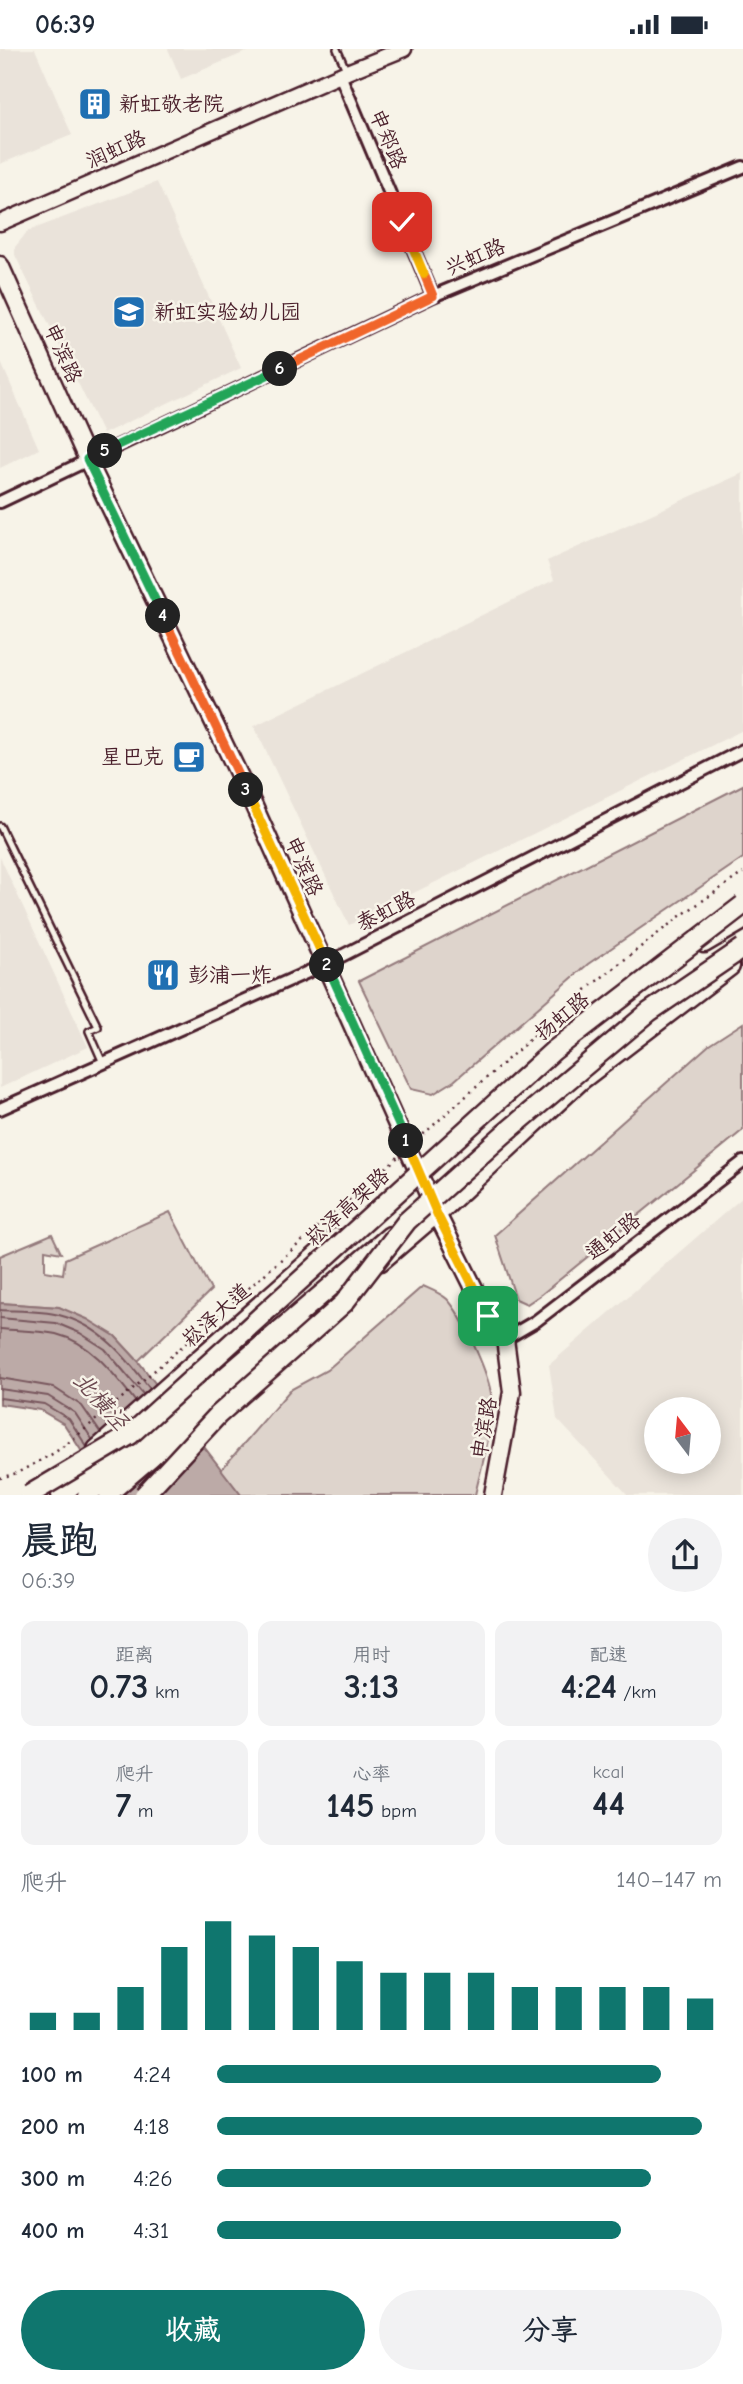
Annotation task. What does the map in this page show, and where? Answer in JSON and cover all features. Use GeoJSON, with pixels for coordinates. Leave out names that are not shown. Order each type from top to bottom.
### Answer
{"type":"FeatureCollection","features":[{"type":"Feature","properties":{"kind":"main road","name":"申滨路"},"geometry":{"type":"LineString","coordinates":[[0,265],[87,459],[253,804],[437,1214],[488,1316],[505,1339],[512,1392],[493,1495]]}},
{"type":"Feature","properties":{"kind":"main road"},"geometry":{"type":"LineString","coordinates":[[675,959],[743,907]]}},
{"type":"Feature","properties":{"kind":"main road","name":"扬虹路"},"geometry":{"type":"LineString","coordinates":[[415,1166],[597,1015],[743,907]]}},
{"type":"Feature","properties":{"kind":"main road","name":"崧泽高架路"},"geometry":{"type":"LineString","coordinates":[[61,1495],[553,1051],[675,959],[743,920]]}},
{"type":"Feature","properties":{"kind":"main road"},"geometry":{"type":"LineString","coordinates":[[87,1495],[649,1012],[743,948]]}},
{"type":"Feature","properties":{"kind":"main road"},"geometry":{"type":"LineString","coordinates":[[108,1495],[437,1214],[581,1080],[743,957]]}},
{"type":"Feature","properties":{"kind":"main road","name":"崧泽大道"},"geometry":{"type":"LineString","coordinates":[[44,1495],[415,1166]]}},
{"type":"Feature","properties":{"kind":"main road"},"geometry":{"type":"LineString","coordinates":[[144,1495],[218,1415],[344,1303],[407,1221]]}},
{"type":"Feature","properties":{"kind":"main road"},"geometry":{"type":"LineString","coordinates":[[29,1495],[130,1435]]}},
{"type":"Feature","properties":{"kind":"street","name":"润虹路"},"geometry":{"type":"LineString","coordinates":[[0,223],[404,49]]}},
{"type":"Feature","properties":{"kind":"street","name":"申郑路"},"geometry":{"type":"LineString","coordinates":[[343,73],[433,296]]}},
{"type":"Feature","properties":{"kind":"street","name":"兴虹路"},"geometry":{"type":"LineString","coordinates":[[0,502],[433,296],[743,167]]}},
{"type":"Feature","properties":{"kind":"street","name":"泰虹路"},"geometry":{"type":"LineString","coordinates":[[0,1109],[326,964],[743,750]]}},
{"type":"Feature","properties":{"kind":"street","name":"通虹路"},"geometry":{"type":"LineString","coordinates":[[505,1339],[536,1321],[743,1162]]}},
{"type":"Feature","properties":{"kind":"lane"},"geometry":{"type":"LineString","coordinates":[[337,49],[343,73]]}},
{"type":"Feature","properties":{"kind":"lane"},"geometry":{"type":"LineString","coordinates":[[0,826],[97,1027],[89,1031],[103,1063]]}},
{"type":"Feature","properties":{"kind":"path"},"geometry":{"type":"LineString","coordinates":[[0,1478],[17,1473],[54,1453],[161,1365],[583,992],[679,917],[743,873]]}},
{"type":"Feature","properties":{"kind":"shaded area"},"geometry":{"type":"Polygon","coordinates":[[[0,49],[35,49],[72,135],[0,164],[0,49]]]}},
{"type":"Feature","properties":{"kind":"shaded area"},"geometry":{"type":"Polygon","coordinates":[[[168,49],[253,49],[181,79],[168,49]]]}},
{"type":"Feature","properties":{"kind":"shaded area","name":"新虹实验幼儿园"},"geometry":{"type":"Polygon","coordinates":[[[157,182],[241,368],[103,434],[15,255],[15,247],[28,231],[157,182]]]}},
{"type":"Feature","properties":{"kind":"shaded area"},"geometry":{"type":"Polygon","coordinates":[[[0,360],[39,449],[0,468],[0,360]]]}},
{"type":"Feature","properties":{"kind":"shaded area"},"geometry":{"type":"Polygon","coordinates":[[[743,473],[743,730],[349,925],[254,726],[554,580],[547,561],[743,473]]]}},
{"type":"Feature","properties":{"kind":"shaded area"},"geometry":{"type":"Polygon","coordinates":[[[743,785],[743,858],[588,964],[454,1081],[433,1094],[411,1089],[359,981],[743,785]]]}},
{"type":"Feature","properties":{"kind":"shaded area"},"geometry":{"type":"Polygon","coordinates":[[[0,857],[88,1047],[0,1088],[0,857]]]}},
{"type":"Feature","properties":{"kind":"shaded area"},"geometry":{"type":"Polygon","coordinates":[[[743,1023],[743,1130],[542,1294],[527,1304],[516,1299],[495,1235],[709,1045],[743,1023]]]}},
{"type":"Feature","properties":{"kind":"shaded area"},"geometry":{"type":"Polygon","coordinates":[[[743,1197],[743,1495],[628,1495],[557,1419],[549,1365],[743,1197]]]}},
{"type":"Feature","properties":{"kind":"shaded area"},"geometry":{"type":"Polygon","coordinates":[[[170,1212],[211,1290],[138,1361],[115,1336],[59,1307],[0,1303],[0,1256],[52,1234],[61,1253],[45,1250],[45,1271],[63,1274],[65,1259],[170,1212]]]}},
{"type":"Feature","properties":{"kind":"shaded area"},"geometry":{"type":"Polygon","coordinates":[[[423,1286],[447,1299],[460,1317],[485,1371],[491,1393],[490,1430],[475,1495],[241,1495],[221,1470],[290,1390],[327,1370],[423,1286]]]}},
{"type":"Feature","properties":{"kind":"water","name":"北横泾"},"geometry":{"type":"Polygon","coordinates":[[[0,1303],[59,1307],[87,1319],[115,1336],[138,1361],[241,1495],[110,1495],[64,1424],[40,1410],[0,1404],[0,1303]]]}},
{"type":"Feature","properties":{"kind":"place","name":"新虹敬老院"},"geometry":{"type":"Point","coordinates":[95,104]}},
{"type":"Feature","properties":{"kind":"place","name":"新虹实验幼儿园"},"geometry":{"type":"Point","coordinates":[129,312]}},
{"type":"Feature","properties":{"kind":"place","name":"星巴克"},"geometry":{"type":"Point","coordinates":[189,757]}},
{"type":"Feature","properties":{"kind":"place","name":"彭浦一炸"},"geometry":{"type":"Point","coordinates":[163,975]}},
{"type":"Feature","properties":{"kind":"route"},"geometry":{"type":"LineString","coordinates":[[402,222],[433,296],[87,459],[253,804],[437,1214],[488,1316]]}}]}
